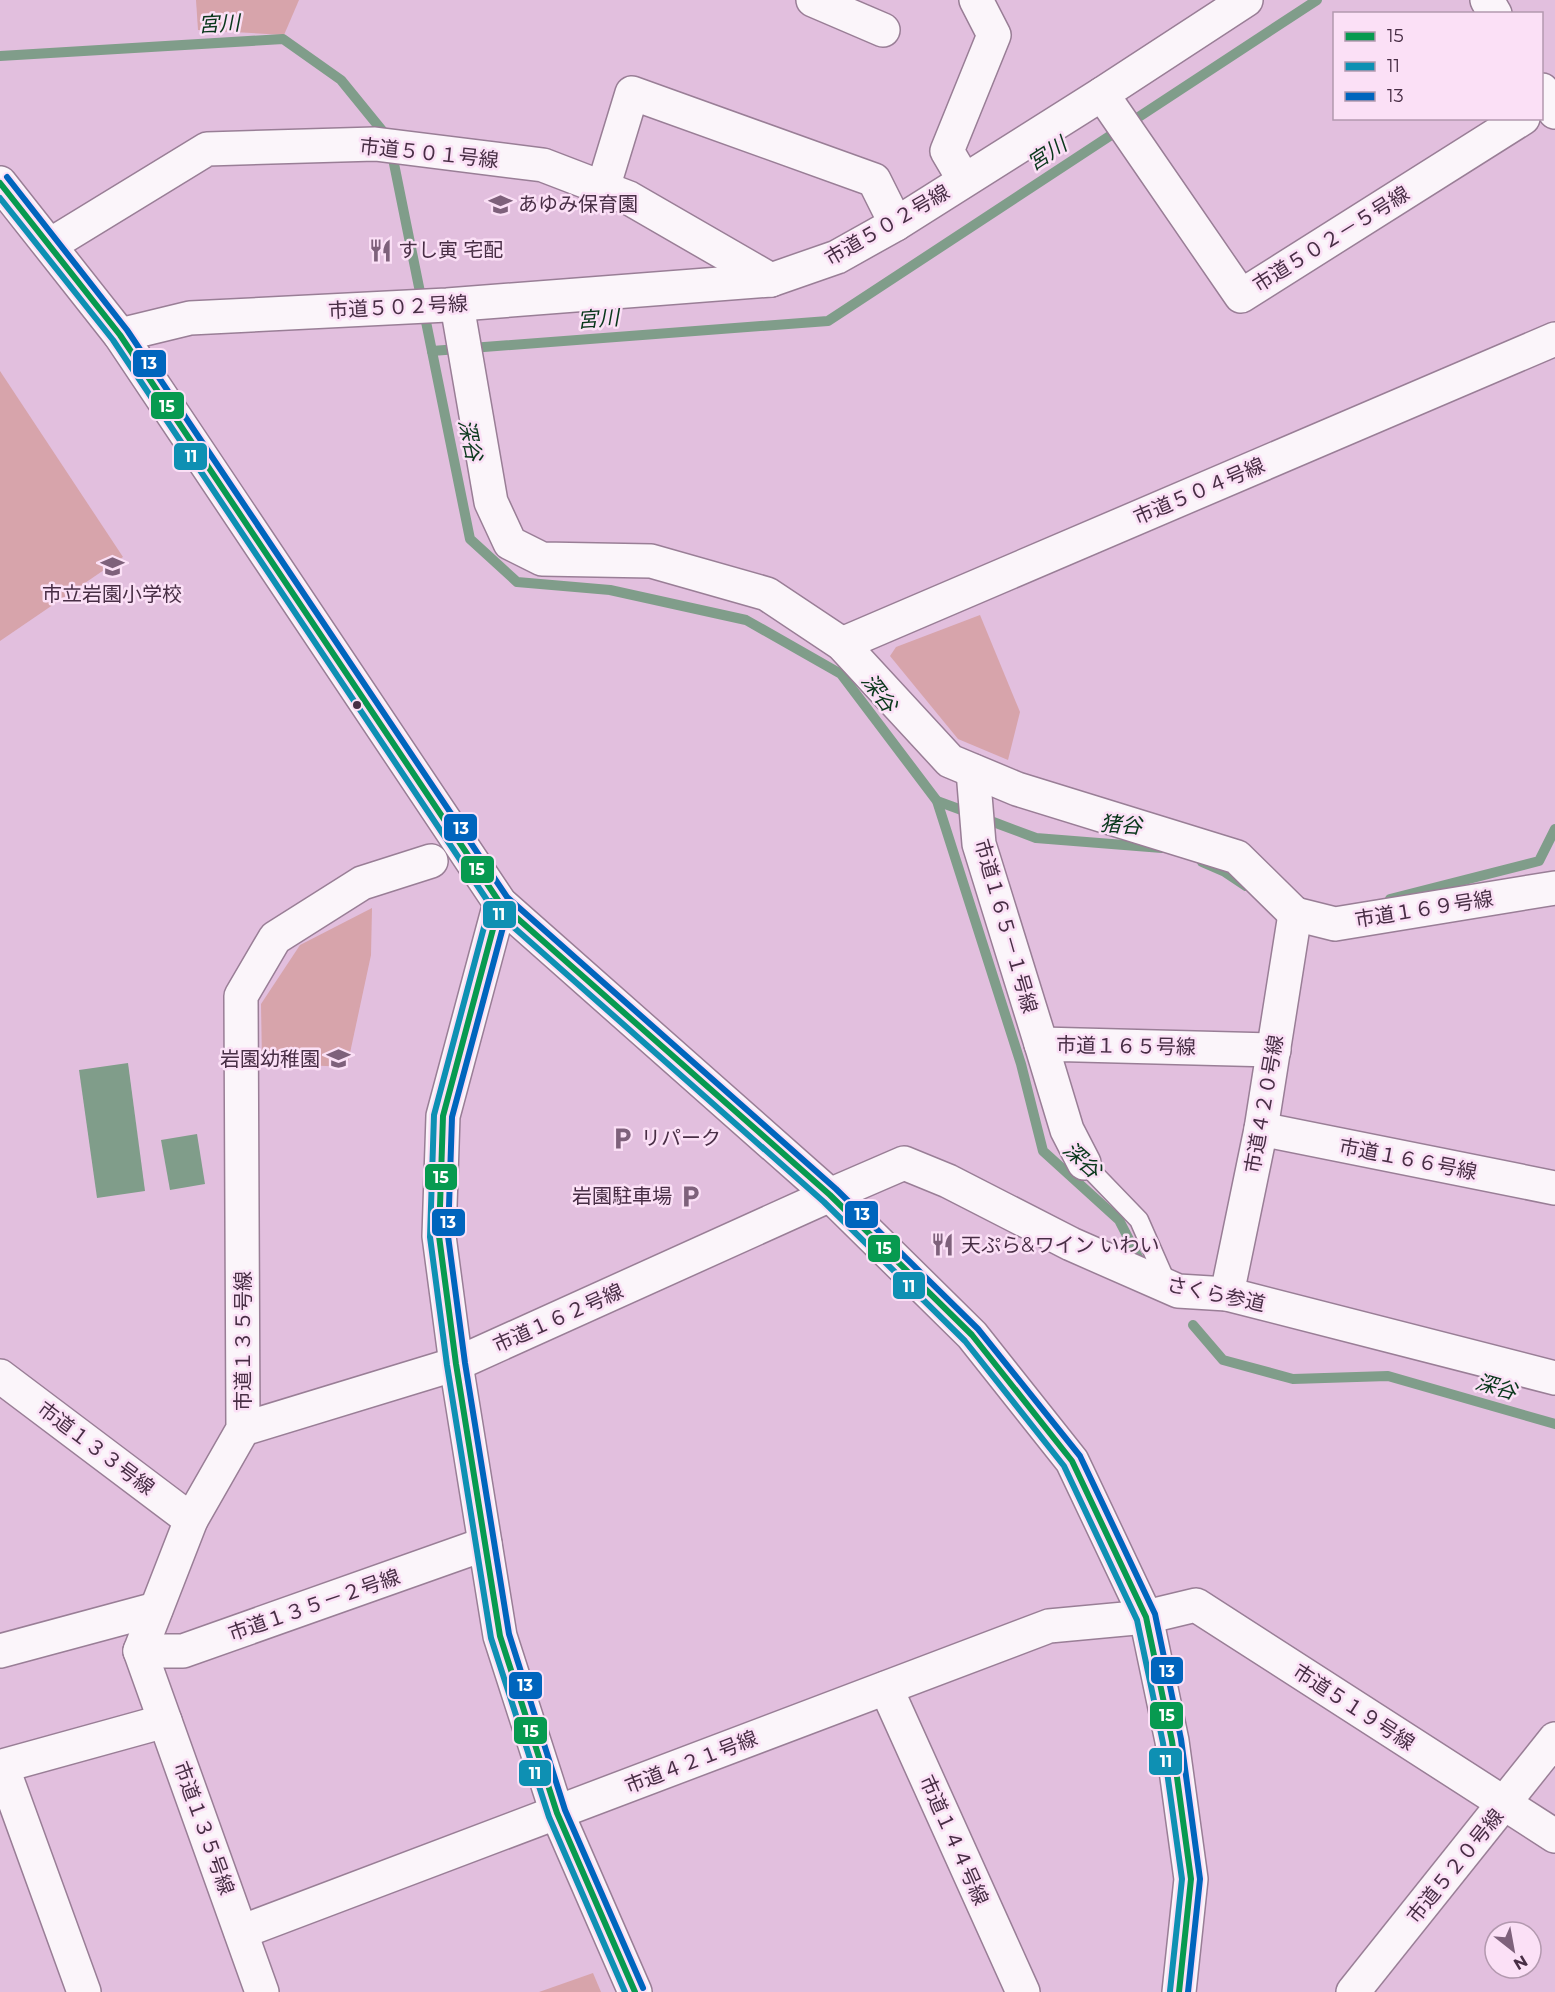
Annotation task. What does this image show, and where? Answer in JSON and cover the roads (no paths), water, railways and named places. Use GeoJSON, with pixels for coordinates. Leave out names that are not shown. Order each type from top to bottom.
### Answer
{"type":"FeatureCollection","features":[{"type":"Feature","properties":{"kind":"street"},"geometry":{"type":"LineString","coordinates":[[964,180],[947,151],[994,35],[976,0]]}},
{"type":"Feature","properties":{"kind":"street","name":"市道５０２号線"},"geometry":{"type":"LineString","coordinates":[[120,335],[190,318],[400,308],[455,312],[771,280],[837,257],[896,224],[964,180],[1117,117],[1246,0]]}},
{"type":"Feature","properties":{"kind":"street"},"geometry":{"type":"LineString","coordinates":[[824,2],[884,30]]}},
{"type":"Feature","properties":{"kind":"street"},"geometry":{"type":"LineString","coordinates":[[603,188],[632,93],[874,180],[896,224]]}},
{"type":"Feature","properties":{"kind":"street","name":"市道５０２－５号線"},"geometry":{"type":"LineString","coordinates":[[1117,117],[1241,296],[1520,120]]}},
{"type":"Feature","properties":{"kind":"street","name":"市道５０１号線"},"geometry":{"type":"LineString","coordinates":[[50,245],[207,149],[375,144],[543,165],[629,198],[771,280]]}},
{"type":"Feature","properties":{"kind":"street"},"geometry":{"type":"LineString","coordinates":[[0,183],[120,335],[500,903],[830,1196],[972,1335],[1072,1461],[1146,1617],[1172,1741],[1191,1879],[1179,1992]]}},
{"type":"Feature","properties":{"kind":"street"},"geometry":{"type":"LineString","coordinates":[[455,312],[491,502],[510,543],[542,559],[651,561],[767,594],[842,644],[950,761],[1017,789],[1237,857],[1294,914]]}},
{"type":"Feature","properties":{"kind":"street","name":"市道５０４号線"},"geometry":{"type":"LineString","coordinates":[[842,644],[1555,339]]}},
{"type":"Feature","properties":{"kind":"street","name":"市道１６５－１号線"},"geometry":{"type":"LineString","coordinates":[[973,771],[980,844],[1041,1044]]}},
{"type":"Feature","properties":{"kind":"street","name":"市道１３５号線"},"geometry":{"type":"LineString","coordinates":[[262,1992],[140,1651],[191,1520],[243,1429],[241,996],[275,938],[362,883],[431,861]]}},
{"type":"Feature","properties":{"kind":"street","name":"市道１６９号線"},"geometry":{"type":"LineString","coordinates":[[1294,914],[1335,924],[1555,888]]}},
{"type":"Feature","properties":{"kind":"street"},"geometry":{"type":"LineString","coordinates":[[500,903],[443,1116],[439,1236],[456,1364],[500,1636],[557,1813],[635,1992]]}},
{"type":"Feature","properties":{"kind":"street","name":"市道４２０号線"},"geometry":{"type":"LineString","coordinates":[[1227,1294],[1261,1129],[1294,914]]}},
{"type":"Feature","properties":{"kind":"street","name":"市道１６５号線"},"geometry":{"type":"LineString","coordinates":[[1084,1163],[1067,1130],[1041,1044],[1274,1050]]}},
{"type":"Feature","properties":{"kind":"street","name":"市道１６６号線"},"geometry":{"type":"LineString","coordinates":[[1261,1129],[1555,1188]]}},
{"type":"Feature","properties":{"kind":"street","name":"さくら参道"},"geometry":{"type":"LineString","coordinates":[[830,1196],[904,1163],[948,1180],[1071,1245],[1178,1291],[1227,1294],[1555,1378]]}},
{"type":"Feature","properties":{"kind":"street","name":"市道１６２号線"},"geometry":{"type":"LineString","coordinates":[[243,1429],[456,1364],[830,1196]]}},
{"type":"Feature","properties":{"kind":"street","name":"市道１３３号線"},"geometry":{"type":"LineString","coordinates":[[0,1376],[191,1520]]}},
{"type":"Feature","properties":{"kind":"street","name":"市道１３５－２号線"},"geometry":{"type":"LineString","coordinates":[[140,1651],[183,1651],[485,1544]]}},
{"type":"Feature","properties":{"kind":"street","name":"市道５１９号線"},"geometry":{"type":"LineString","coordinates":[[1146,1617],[1196,1605],[1555,1836]]}},
{"type":"Feature","properties":{"kind":"street"},"geometry":{"type":"LineString","coordinates":[[0,1651],[156,1609]]}},
{"type":"Feature","properties":{"kind":"street","name":"市道４２１号線"},"geometry":{"type":"LineString","coordinates":[[242,1932],[1049,1626],[1146,1617]]}},
{"type":"Feature","properties":{"kind":"street","name":"市道１４４号線"},"geometry":{"type":"LineString","coordinates":[[886,1688],[1023,1992]]}},
{"type":"Feature","properties":{"kind":"street"},"geometry":{"type":"LineString","coordinates":[[84,1992],[2,1766],[165,1721]]}},
{"type":"Feature","properties":{"kind":"street","name":"市道５２０号線"},"geometry":{"type":"LineString","coordinates":[[1353,1992],[1555,1739]]}},
{"type":"Feature","properties":{"kind":"lane","name":"市道１６５号線"},"geometry":{"type":"LineString","coordinates":[[1084,1163],[1139,1220],[1169,1287]]}},
{"type":"Feature","properties":{"kind":"waterway","name":"宮川"},"geometry":{"type":"LineString","coordinates":[[432,351],[828,321],[1317,0]]}},
{"type":"Feature","properties":{"kind":"waterway","name":"深谷"},"geometry":{"type":"LineString","coordinates":[[0,56],[283,39],[341,80],[389,139],[470,539],[517,582],[610,590],[746,620],[841,674],[937,801],[1021,1064],[1043,1151],[1119,1220],[1140,1261]]}},
{"type":"Feature","properties":{"kind":"waterway","name":"猪谷"},"geometry":{"type":"LineString","coordinates":[[937,801],[967,812]]}},
{"type":"Feature","properties":{"kind":"waterway","name":"猪谷"},"geometry":{"type":"LineString","coordinates":[[988,820],[1036,838],[1162,848]]}},
{"type":"Feature","properties":{"kind":"waterway","name":"猪谷"},"geometry":{"type":"LineString","coordinates":[[1390,899],[1539,861],[1555,829]]}},
{"type":"Feature","properties":{"kind":"waterway","name":"猪谷"},"geometry":{"type":"LineString","coordinates":[[1202,862],[1225,872],[1246,886]]}},
{"type":"Feature","properties":{"kind":"waterway","name":"深谷"},"geometry":{"type":"LineString","coordinates":[[1193,1325],[1223,1360],[1293,1379],[1388,1376],[1555,1424]]}},
{"type":"Feature","properties":{"kind":"place","name":"あゆみ保育園"},"geometry":{"type":"Point","coordinates":[500,204]}},
{"type":"Feature","properties":{"kind":"place","name":"すし寅 宅配"},"geometry":{"type":"Point","coordinates":[380,250]}},
{"type":"Feature","properties":{"kind":"place","name":"市立岩園小学校"},"geometry":{"type":"Point","coordinates":[112,567]}},
{"type":"Feature","properties":{"kind":"place","name":"岩園幼稚園"},"geometry":{"type":"Point","coordinates":[338,1059]}},
{"type":"Feature","properties":{"kind":"place","name":"リパーク"},"geometry":{"type":"Point","coordinates":[623,1138]}},
{"type":"Feature","properties":{"kind":"place","name":"岩園駐車場"},"geometry":{"type":"Point","coordinates":[690,1196]}},
{"type":"Feature","properties":{"kind":"place","name":"天ぷら&ワイン いわい"},"geometry":{"type":"Point","coordinates":[943,1245]}}]}
